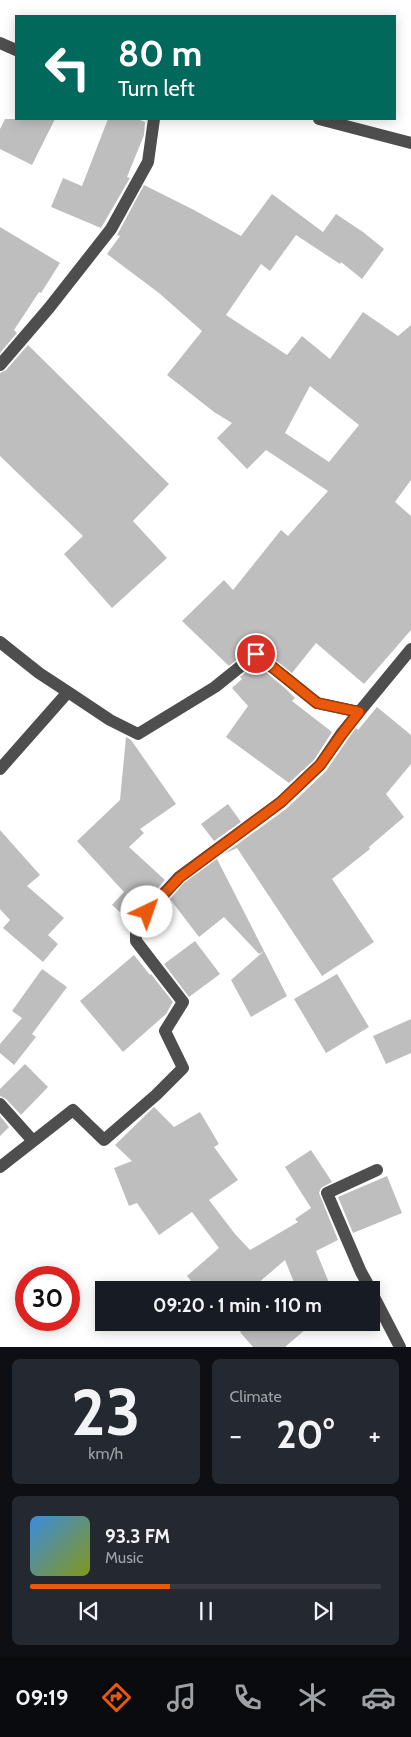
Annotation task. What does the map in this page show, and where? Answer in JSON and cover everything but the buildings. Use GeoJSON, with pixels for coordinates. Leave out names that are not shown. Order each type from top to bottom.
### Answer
{"type":"FeatureCollection","features":[{"type":"Feature","properties":{"kind":"street"},"geometry":{"type":"LineString","coordinates":[[0,43],[15,50]]}},
{"type":"Feature","properties":{"kind":"street"},"geometry":{"type":"LineString","coordinates":[[0,364],[49,308],[111,229],[148,162],[154,120]]}},
{"type":"Feature","properties":{"kind":"street"},"geometry":{"type":"LineString","coordinates":[[323,120],[411,143]]}},
{"type":"Feature","properties":{"kind":"street"},"geometry":{"type":"LineString","coordinates":[[0,642],[39,673],[110,720],[138,734],[215,687],[256,654],[317,703],[359,712]]}},
{"type":"Feature","properties":{"kind":"street"},"geometry":{"type":"LineString","coordinates":[[0,1167],[73,1110],[104,1140],[156,1095],[183,1068],[165,1031],[183,1002],[136,941],[136,924],[180,877],[281,802],[320,765],[359,712],[411,649]]}},
{"type":"Feature","properties":{"kind":"street"},"geometry":{"type":"LineString","coordinates":[[0,768],[68,692]]}},
{"type":"Feature","properties":{"kind":"street"},"geometry":{"type":"LineString","coordinates":[[0,1104],[33,1141]]}},
{"type":"Feature","properties":{"kind":"street"},"geometry":{"type":"LineString","coordinates":[[366,1281],[327,1193],[377,1170]]}},
{"type":"Feature","properties":{"kind":"street"},"geometry":{"type":"LineString","coordinates":[[380,1308],[400,1347]]}},
{"type":"Feature","properties":{"kind":"route"},"geometry":{"type":"LineString","coordinates":[[147,912],[180,877],[281,802],[320,765],[359,712],[317,703],[256,654]]}}]}
